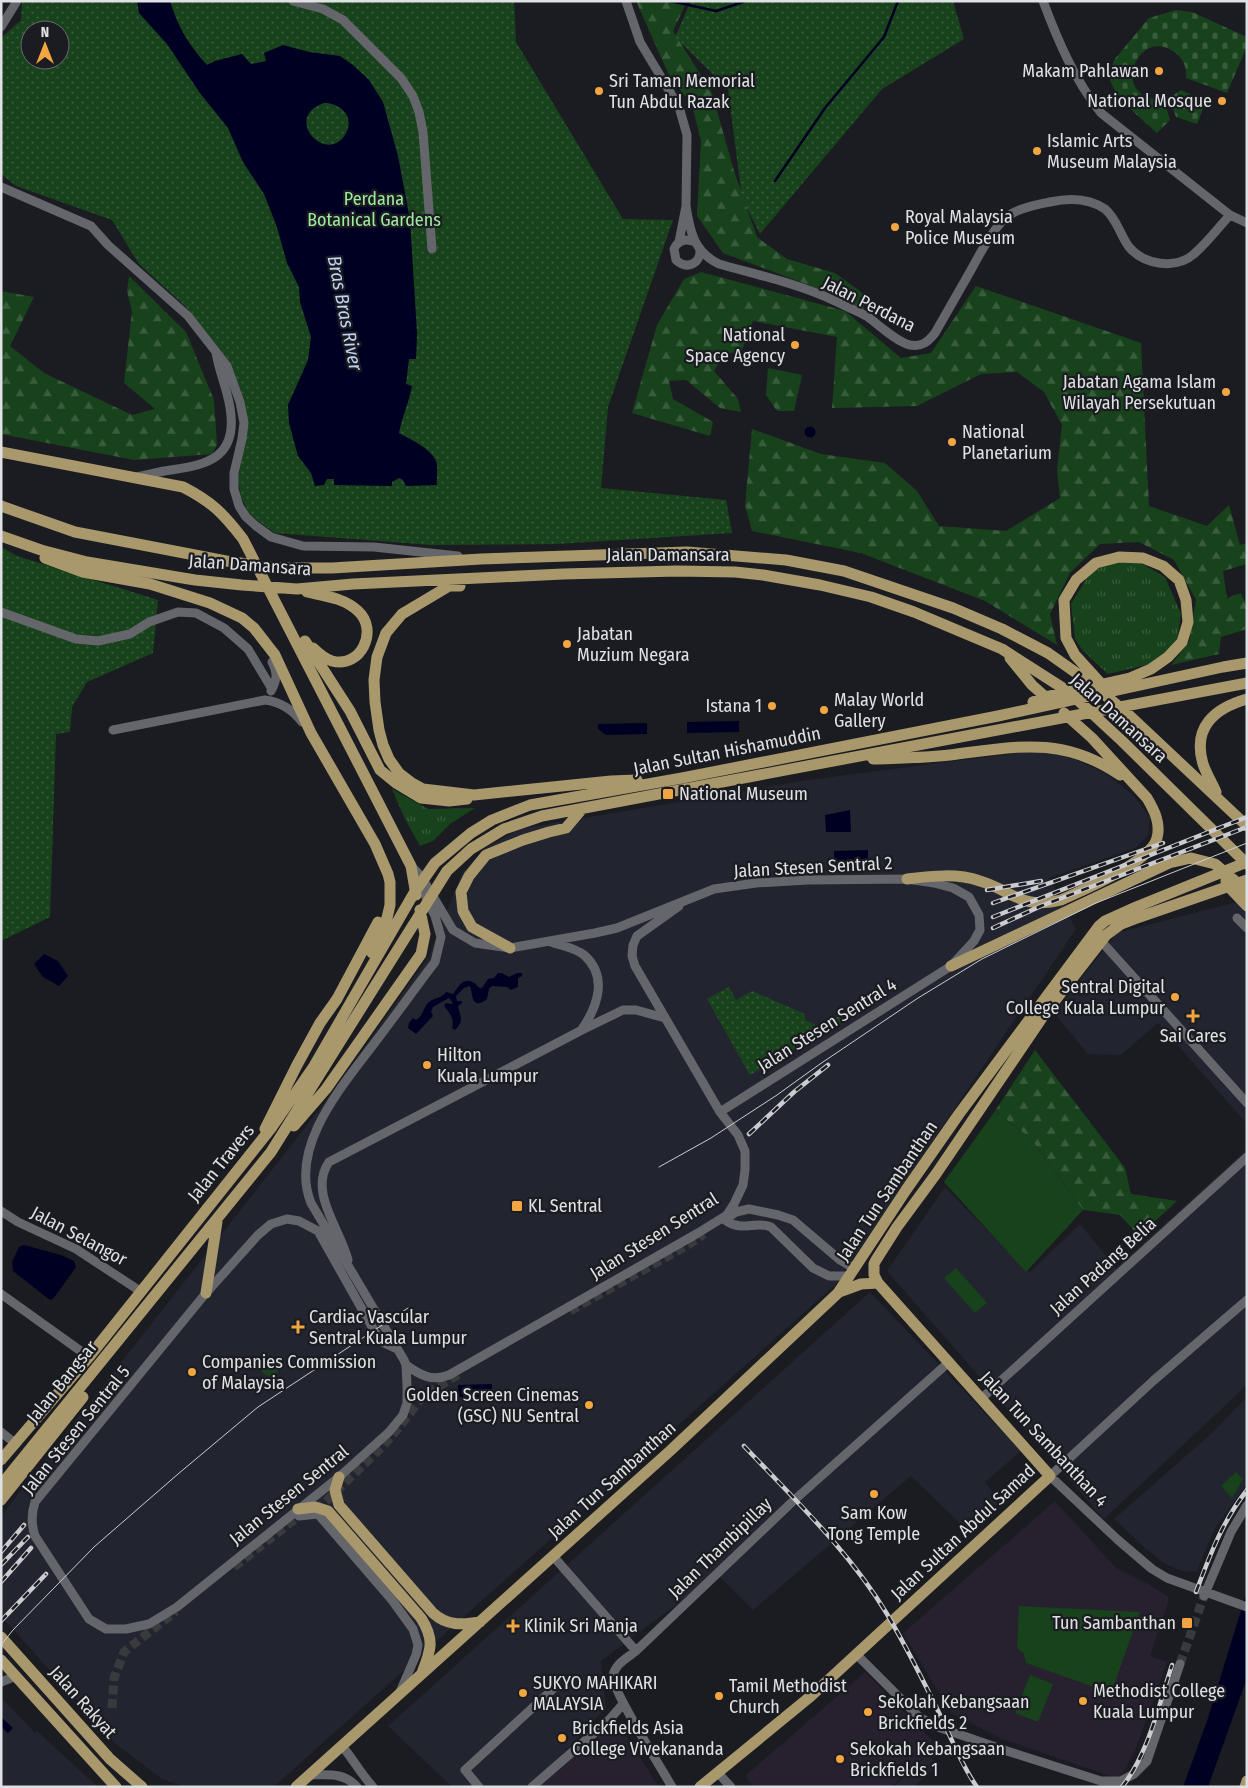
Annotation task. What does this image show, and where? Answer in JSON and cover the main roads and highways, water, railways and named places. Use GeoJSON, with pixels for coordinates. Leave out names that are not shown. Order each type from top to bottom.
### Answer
{"type":"FeatureCollection","features":[{"type":"Feature","properties":{"kind":"main road"},"geometry":{"type":"LineString","coordinates":[[1,452],[183,487],[206,499],[226,517],[243,539],[411,866],[425,934],[421,954],[326,1089],[271,1152]]}},
{"type":"Feature","properties":{"kind":"main road","name":"Jalan Damansara"},"geometry":{"type":"LineString","coordinates":[[1,506],[76,532],[226,561],[277,568],[332,568],[481,559],[687,552],[786,560],[844,571],[953,608],[1002,629],[1048,653],[1092,684],[1130,716],[1247,826]]}},
{"type":"Feature","properties":{"kind":"main road"},"geometry":{"type":"LineString","coordinates":[[1,536],[26,552],[83,572],[150,584],[210,603],[242,618],[263,639],[275,655],[311,734],[375,844],[390,882],[390,905],[387,918],[367,966],[281,1104],[269,1139],[251,1166],[230,1192],[220,1213],[206,1292]]}},
{"type":"Feature","properties":{"kind":"main road","name":"Jalan Damansara"},"geometry":{"type":"LineString","coordinates":[[1,536],[41,550],[87,562],[195,580],[297,589],[353,584],[632,571],[712,572],[763,575],[870,597],[914,612],[1002,649],[1069,692],[1247,863]]}},
{"type":"Feature","properties":{"kind":"main road"},"geometry":{"type":"LineString","coordinates":[[998,716],[1050,696],[1130,678],[1151,669],[1168,657],[1182,642],[1188,622],[1186,600],[1179,580],[1163,566],[1143,558],[1119,557],[1096,563],[1076,580],[1064,600],[1066,638],[1075,655],[1130,716]]}},
{"type":"Feature","properties":{"kind":"main road"},"geometry":{"type":"LineString","coordinates":[[563,574],[516,582],[449,586],[402,614],[386,633],[377,658],[374,687],[379,730],[389,759],[399,773],[423,789],[474,795],[611,781],[682,778]]}},
{"type":"Feature","properties":{"kind":"main road"},"geometry":{"type":"LineString","coordinates":[[297,589],[326,596],[350,605],[358,610],[367,625],[366,642],[363,649],[350,660],[342,662],[330,661],[305,641]]}},
{"type":"Feature","properties":{"kind":"main road"},"geometry":{"type":"LineString","coordinates":[[282,613],[305,641],[350,711],[380,770],[396,783],[421,798],[449,801],[468,799],[474,795]]}},
{"type":"Feature","properties":{"kind":"main road"},"geometry":{"type":"LineString","coordinates":[[908,878],[949,876],[980,880],[1019,899],[1043,903],[1061,900],[1114,875],[1150,851],[1157,839],[1158,822],[1154,809],[1136,785],[1092,738],[1032,685],[1002,649]]}},
{"type":"Feature","properties":{"kind":"main road","name":"Jalan Sultan Hishamuddin"},"geometry":{"type":"LineString","coordinates":[[435,863],[471,833],[492,820],[521,808],[998,716],[1223,667],[1247,664]]}},
{"type":"Feature","properties":{"kind":"main road","name":"Jalan Sultan Hishamuddin"},"geometry":{"type":"LineString","coordinates":[[447,871],[471,849],[504,829],[542,816],[1247,683]]}},
{"type":"Feature","properties":{"kind":"main road"},"geometry":{"type":"LineString","coordinates":[[1220,799],[1203,764],[1201,743],[1203,730],[1209,719],[1220,711],[1235,702],[1247,699]]}},
{"type":"Feature","properties":{"kind":"main road"},"geometry":{"type":"LineString","coordinates":[[837,761],[924,758],[1007,748],[1044,747],[1062,749],[1086,756],[1110,768],[1136,785]]}},
{"type":"Feature","properties":{"kind":"main road"},"geometry":{"type":"LineString","coordinates":[[510,948],[472,926],[462,911],[461,892],[469,876],[486,855],[523,840],[566,828],[582,809]]}},
{"type":"Feature","properties":{"kind":"main road"},"geometry":{"type":"LineString","coordinates":[[951,966],[1169,863],[1191,858],[1215,864],[1247,891]]}},
{"type":"Feature","properties":{"kind":"main road","name":"Jalan Travers"},"geometry":{"type":"LineString","coordinates":[[1,1460],[89,1357],[252,1153],[314,1066],[414,893],[435,863]]}},
{"type":"Feature","properties":{"kind":"main road","name":"Jalan Tun Sambanthan"},"geometry":{"type":"LineString","coordinates":[[297,1786],[671,1450],[838,1292],[959,1114],[1099,926],[1105,921],[1136,907],[1234,866],[1247,863]]}},
{"type":"Feature","properties":{"kind":"main road"},"geometry":{"type":"LineString","coordinates":[[252,1153],[296,1065],[320,1023],[337,999],[378,924],[383,899],[384,866]]}},
{"type":"Feature","properties":{"kind":"main road"},"geometry":{"type":"LineString","coordinates":[[1234,866],[1226,875],[1226,881],[1228,886],[1247,906]]}},
{"type":"Feature","properties":{"kind":"main road","name":"Jalan Travers"},"geometry":{"type":"LineString","coordinates":[[151,1302],[271,1152],[447,871]]}},
{"type":"Feature","properties":{"kind":"main road","name":"Jalan Tun Sambanthan"},"geometry":{"type":"LineString","coordinates":[[878,1283],[874,1275],[874,1264],[897,1227],[936,1174],[1046,1012],[1101,941],[1112,930],[1134,918],[1247,880]]}},
{"type":"Feature","properties":{"kind":"main road"},"geometry":{"type":"LineString","coordinates":[[372,953],[392,934]]}},
{"type":"Feature","properties":{"kind":"main road"},"geometry":{"type":"LineString","coordinates":[[838,1292],[861,1284],[878,1283]]}},
{"type":"Feature","properties":{"kind":"main road","name":"Jalan Tun Sambanthan 4"},"geometry":{"type":"LineString","coordinates":[[878,1283],[1050,1476]]}},
{"type":"Feature","properties":{"kind":"main road"},"geometry":{"type":"LineString","coordinates":[[1,1500],[120,1350],[160,1291]]}},
{"type":"Feature","properties":{"kind":"main road","name":"Jalan Bangsar"},"geometry":{"type":"LineString","coordinates":[[1,1485],[151,1302]]}},
{"type":"Feature","properties":{"kind":"main road","name":"Jalan Sultan Abdul Samad"},"geometry":{"type":"LineString","coordinates":[[700,1787],[811,1696],[1050,1476]]}},
{"type":"Feature","properties":{"kind":"main road"},"geometry":{"type":"LineString","coordinates":[[339,1477],[335,1490],[339,1505],[405,1591],[429,1630],[431,1643],[422,1674]]}},
{"type":"Feature","properties":{"kind":"main road"},"geometry":{"type":"LineString","coordinates":[[298,1512],[315,1507],[328,1511],[405,1591],[440,1619],[450,1624],[480,1622]]}},
{"type":"Feature","properties":{"kind":"main road","name":"Jalan Rakyat"},"geometry":{"type":"LineString","coordinates":[[1,1638],[110,1759],[142,1787]]}},
{"type":"Feature","properties":{"kind":"main road","name":"Jalan Rakyat"},"geometry":{"type":"LineString","coordinates":[[1,1660],[116,1787]]}},
{"type":"Feature","properties":{"kind":"main road"},"geometry":{"type":"LineString","coordinates":[[1245,1787],[1247,1781]]}},
{"type":"Feature","properties":{"kind":"water","name":"Bras Bras River"},"geometry":{"type":"Polygon","coordinates":[[[137,1],[170,1],[184,35],[207,65],[242,54],[251,64],[266,61],[264,53],[283,45],[309,52],[340,56],[369,80],[383,102],[398,156],[410,220],[417,334],[416,359],[409,359],[406,384],[412,386],[399,433],[422,446],[436,460],[437,485],[406,486],[403,480],[399,478],[392,482],[392,486],[334,485],[334,479],[327,479],[324,485],[315,486],[311,473],[298,456],[289,423],[288,405],[308,360],[311,337],[300,302],[299,287],[287,263],[277,227],[264,194],[243,162],[228,128],[200,93],[167,44],[139,13],[137,1]],[[324,103],[312,110],[307,119],[307,128],[312,136],[320,142],[329,145],[338,142],[346,133],[349,121],[340,108],[324,103]]]}},
{"type":"Feature","properties":{"kind":"water"},"geometry":{"type":"Polygon","coordinates":[[[810,426],[816,432],[810,438],[804,432],[810,426]]]}},
{"type":"Feature","properties":{"kind":"water"},"geometry":{"type":"Polygon","coordinates":[[[739,721],[739,732],[687,733],[687,722],[739,721]]]}},
{"type":"Feature","properties":{"kind":"water"},"geometry":{"type":"Polygon","coordinates":[[[647,723],[647,734],[606,735],[598,729],[598,724],[647,723]]]}},
{"type":"Feature","properties":{"kind":"water"},"geometry":{"type":"Polygon","coordinates":[[[850,810],[851,832],[826,832],[825,815],[850,810]]]}},
{"type":"Feature","properties":{"kind":"water"},"geometry":{"type":"Polygon","coordinates":[[[868,850],[868,861],[834,861],[834,851],[868,850]]]}},
{"type":"Feature","properties":{"kind":"water"},"geometry":{"type":"Polygon","coordinates":[[[44,954],[58,961],[68,976],[59,986],[43,977],[34,964],[44,954]]]}},
{"type":"Feature","properties":{"kind":"water"},"geometry":{"type":"Polygon","coordinates":[[[498,973],[509,977],[522,973],[522,976],[518,978],[518,987],[511,990],[507,987],[492,986],[489,989],[487,999],[478,1003],[474,1000],[470,986],[464,988],[456,996],[457,1001],[462,1001],[462,1003],[458,1006],[461,1021],[455,1030],[452,1028],[451,1016],[444,1006],[446,1003],[453,1003],[449,998],[433,1007],[431,1012],[433,1016],[416,1034],[408,1028],[413,1018],[416,1020],[419,1018],[430,1001],[442,996],[446,992],[453,994],[462,983],[467,981],[482,988],[488,979],[494,978],[498,973]]]}},
{"type":"Feature","properties":{"kind":"water"},"geometry":{"type":"Polygon","coordinates":[[[24,1245],[61,1255],[74,1261],[76,1267],[54,1298],[50,1300],[13,1271],[12,1262],[19,1247],[24,1245]]]}},
{"type":"Feature","properties":{"kind":"water"},"geometry":{"type":"Polygon","coordinates":[[[492,1384],[492,1397],[454,1397],[454,1393],[458,1393],[458,1385],[492,1384]]]}},
{"type":"Feature","properties":{"kind":"water"},"geometry":{"type":"Polygon","coordinates":[[[1247,1591],[1247,1678],[1208,1787],[1183,1787],[1207,1721],[1247,1591]]]}},
{"type":"Feature","properties":{"kind":"water"},"geometry":{"type":"Polygon","coordinates":[[[1,1717],[13,1728],[8,1733],[1,1727],[1,1717]]]}},
{"type":"Feature","properties":{"kind":"waterway"},"geometry":{"type":"LineString","coordinates":[[670,1],[716,11],[743,2]]}},
{"type":"Feature","properties":{"kind":"waterway"},"geometry":{"type":"LineString","coordinates":[[775,181],[825,108],[884,37],[898,1]]}},
{"type":"Feature","properties":{"kind":"tunnel"},"geometry":{"type":"LineString","coordinates":[[570,1311],[688,1245],[704,1234]]}},
{"type":"Feature","properties":{"kind":"tunnel"},"geometry":{"type":"LineString","coordinates":[[323,1513],[322,1505],[382,1447],[423,1396],[459,1374]]}},
{"type":"Feature","properties":{"kind":"tunnel"},"geometry":{"type":"LineString","coordinates":[[234,1567],[299,1516]]}},
{"type":"Feature","properties":{"kind":"tunnel"},"geometry":{"type":"LineString","coordinates":[[1180,1664],[1204,1596]]}},
{"type":"Feature","properties":{"kind":"tunnel"},"geometry":{"type":"LineString","coordinates":[[112,1708],[114,1678],[124,1652],[176,1611]]}},
{"type":"Feature","properties":{"kind":"tram line"},"geometry":{"type":"LineString","coordinates":[[659,1167],[711,1138],[918,998],[982,959],[1096,903],[1247,843]]}},
{"type":"Feature","properties":{"kind":"tram line"},"geometry":{"type":"LineString","coordinates":[[1,1645],[13,1630],[94,1547],[258,1407],[408,1308]]}},
{"type":"Feature","properties":{"kind":"railway"},"geometry":{"type":"LineString","coordinates":[[993,917],[1247,817]]}},
{"type":"Feature","properties":{"kind":"railway"},"geometry":{"type":"LineString","coordinates":[[993,928],[1041,906],[1247,827]]}},
{"type":"Feature","properties":{"kind":"railway"},"geometry":{"type":"LineString","coordinates":[[993,903],[1163,843]]}},
{"type":"Feature","properties":{"kind":"railway"},"geometry":{"type":"LineString","coordinates":[[987,890],[1041,881]]}},
{"type":"Feature","properties":{"kind":"railway"},"geometry":{"type":"LineString","coordinates":[[749,1134],[794,1092],[828,1065]]}},
{"type":"Feature","properties":{"kind":"railway"},"geometry":{"type":"LineString","coordinates":[[744,1446],[820,1526],[872,1591],[909,1653],[962,1762],[977,1787]]}},
{"type":"Feature","properties":{"kind":"railway"},"geometry":{"type":"LineString","coordinates":[[1196,1592],[1230,1514],[1247,1490]]}},
{"type":"Feature","properties":{"kind":"railway"},"geometry":{"type":"LineString","coordinates":[[1,1552],[24,1525]]}},
{"type":"Feature","properties":{"kind":"railway"},"geometry":{"type":"LineString","coordinates":[[1,1565],[28,1537]]}},
{"type":"Feature","properties":{"kind":"railway"},"geometry":{"type":"LineString","coordinates":[[1,1582],[31,1548]]}},
{"type":"Feature","properties":{"kind":"railway"},"geometry":{"type":"LineString","coordinates":[[1,1621],[46,1574]]}},
{"type":"Feature","properties":{"kind":"railway"},"geometry":{"type":"LineString","coordinates":[[1122,1787],[1139,1760],[1146,1744],[1172,1665]]}},
{"type":"Feature","properties":{"kind":"place","name":"Makam Pahlawan"},"geometry":{"type":"Point","coordinates":[1159,71]}},
{"type":"Feature","properties":{"kind":"place","name":"Sri Taman Memorial Tun Abdul Razak"},"geometry":{"type":"Point","coordinates":[599,91]}},
{"type":"Feature","properties":{"kind":"place","name":"National Mosque"},"geometry":{"type":"Point","coordinates":[1222,101]}},
{"type":"Feature","properties":{"kind":"place","name":"Islamic Arts Museum Malaysia"},"geometry":{"type":"Point","coordinates":[1037,151]}},
{"type":"Feature","properties":{"kind":"place","name":"Royal Malaysia Police Museum"},"geometry":{"type":"Point","coordinates":[895,227]}},
{"type":"Feature","properties":{"kind":"place","name":"National Space Agency"},"geometry":{"type":"Point","coordinates":[795,345]}},
{"type":"Feature","properties":{"kind":"place","name":"Jabatan Agama Islam Wilayah Persekutuan"},"geometry":{"type":"Point","coordinates":[1226,392]}},
{"type":"Feature","properties":{"kind":"place","name":"National Planetarium"},"geometry":{"type":"Point","coordinates":[952,442]}},
{"type":"Feature","properties":{"kind":"place","name":"Jabatan Muzium Negara"},"geometry":{"type":"Point","coordinates":[567,644]}},
{"type":"Feature","properties":{"kind":"place","name":"Istana 1"},"geometry":{"type":"Point","coordinates":[772,706]}},
{"type":"Feature","properties":{"kind":"place","name":"Malay World Gallery"},"geometry":{"type":"Point","coordinates":[824,710]}},
{"type":"Feature","properties":{"kind":"place","name":"National Museum"},"geometry":{"type":"Point","coordinates":[668,794]}},
{"type":"Feature","properties":{"kind":"place","name":"Sentral Digital College Kuala Lumpur"},"geometry":{"type":"Point","coordinates":[1175,997]}},
{"type":"Feature","properties":{"kind":"place","name":"Sai Cares"},"geometry":{"type":"Point","coordinates":[1193,1016]}},
{"type":"Feature","properties":{"kind":"place","name":"Hilton Kuala Lumpur"},"geometry":{"type":"Point","coordinates":[427,1065]}},
{"type":"Feature","properties":{"kind":"place","name":"KL Sentral"},"geometry":{"type":"Point","coordinates":[517,1206]}},
{"type":"Feature","properties":{"kind":"place","name":"Cardiac Vascular Sentral Kuala Lumpur"},"geometry":{"type":"Point","coordinates":[298,1327]}},
{"type":"Feature","properties":{"kind":"place","name":"Companies Commission of Malaysia"},"geometry":{"type":"Point","coordinates":[192,1372]}},
{"type":"Feature","properties":{"kind":"place","name":"Golden Screen Cinemas (GSC) NU Sentral"},"geometry":{"type":"Point","coordinates":[589,1405]}},
{"type":"Feature","properties":{"kind":"place","name":"Sam Kow Tong Temple"},"geometry":{"type":"Point","coordinates":[874,1494]}},
{"type":"Feature","properties":{"kind":"place","name":"Tun Sambanthan"},"geometry":{"type":"Point","coordinates":[1187,1623]}},
{"type":"Feature","properties":{"kind":"place","name":"Klinik Sri Manja"},"geometry":{"type":"Point","coordinates":[513,1626]}},
{"type":"Feature","properties":{"kind":"place","name":"SUKYO MAHIKARI MALAYSIA"},"geometry":{"type":"Point","coordinates":[523,1693]}},
{"type":"Feature","properties":{"kind":"place","name":"Tamil Methodist Church"},"geometry":{"type":"Point","coordinates":[719,1696]}},
{"type":"Feature","properties":{"kind":"place","name":"Methodist College Kuala Lumpur"},"geometry":{"type":"Point","coordinates":[1083,1701]}},
{"type":"Feature","properties":{"kind":"place","name":"Sekolah Kebangsaan Brickfields 2"},"geometry":{"type":"Point","coordinates":[868,1712]}},
{"type":"Feature","properties":{"kind":"place","name":"Brickfields Asia College Vivekananda"},"geometry":{"type":"Point","coordinates":[562,1738]}},
{"type":"Feature","properties":{"kind":"place","name":"Sekokah Kebangsaan Brickfields 1"},"geometry":{"type":"Point","coordinates":[840,1759]}},
{"type":"Feature","properties":{"kind":"park label","name":"Perdana Botanical Gardens"},"geometry":{"type":"Point","coordinates":[374,209]}}]}
